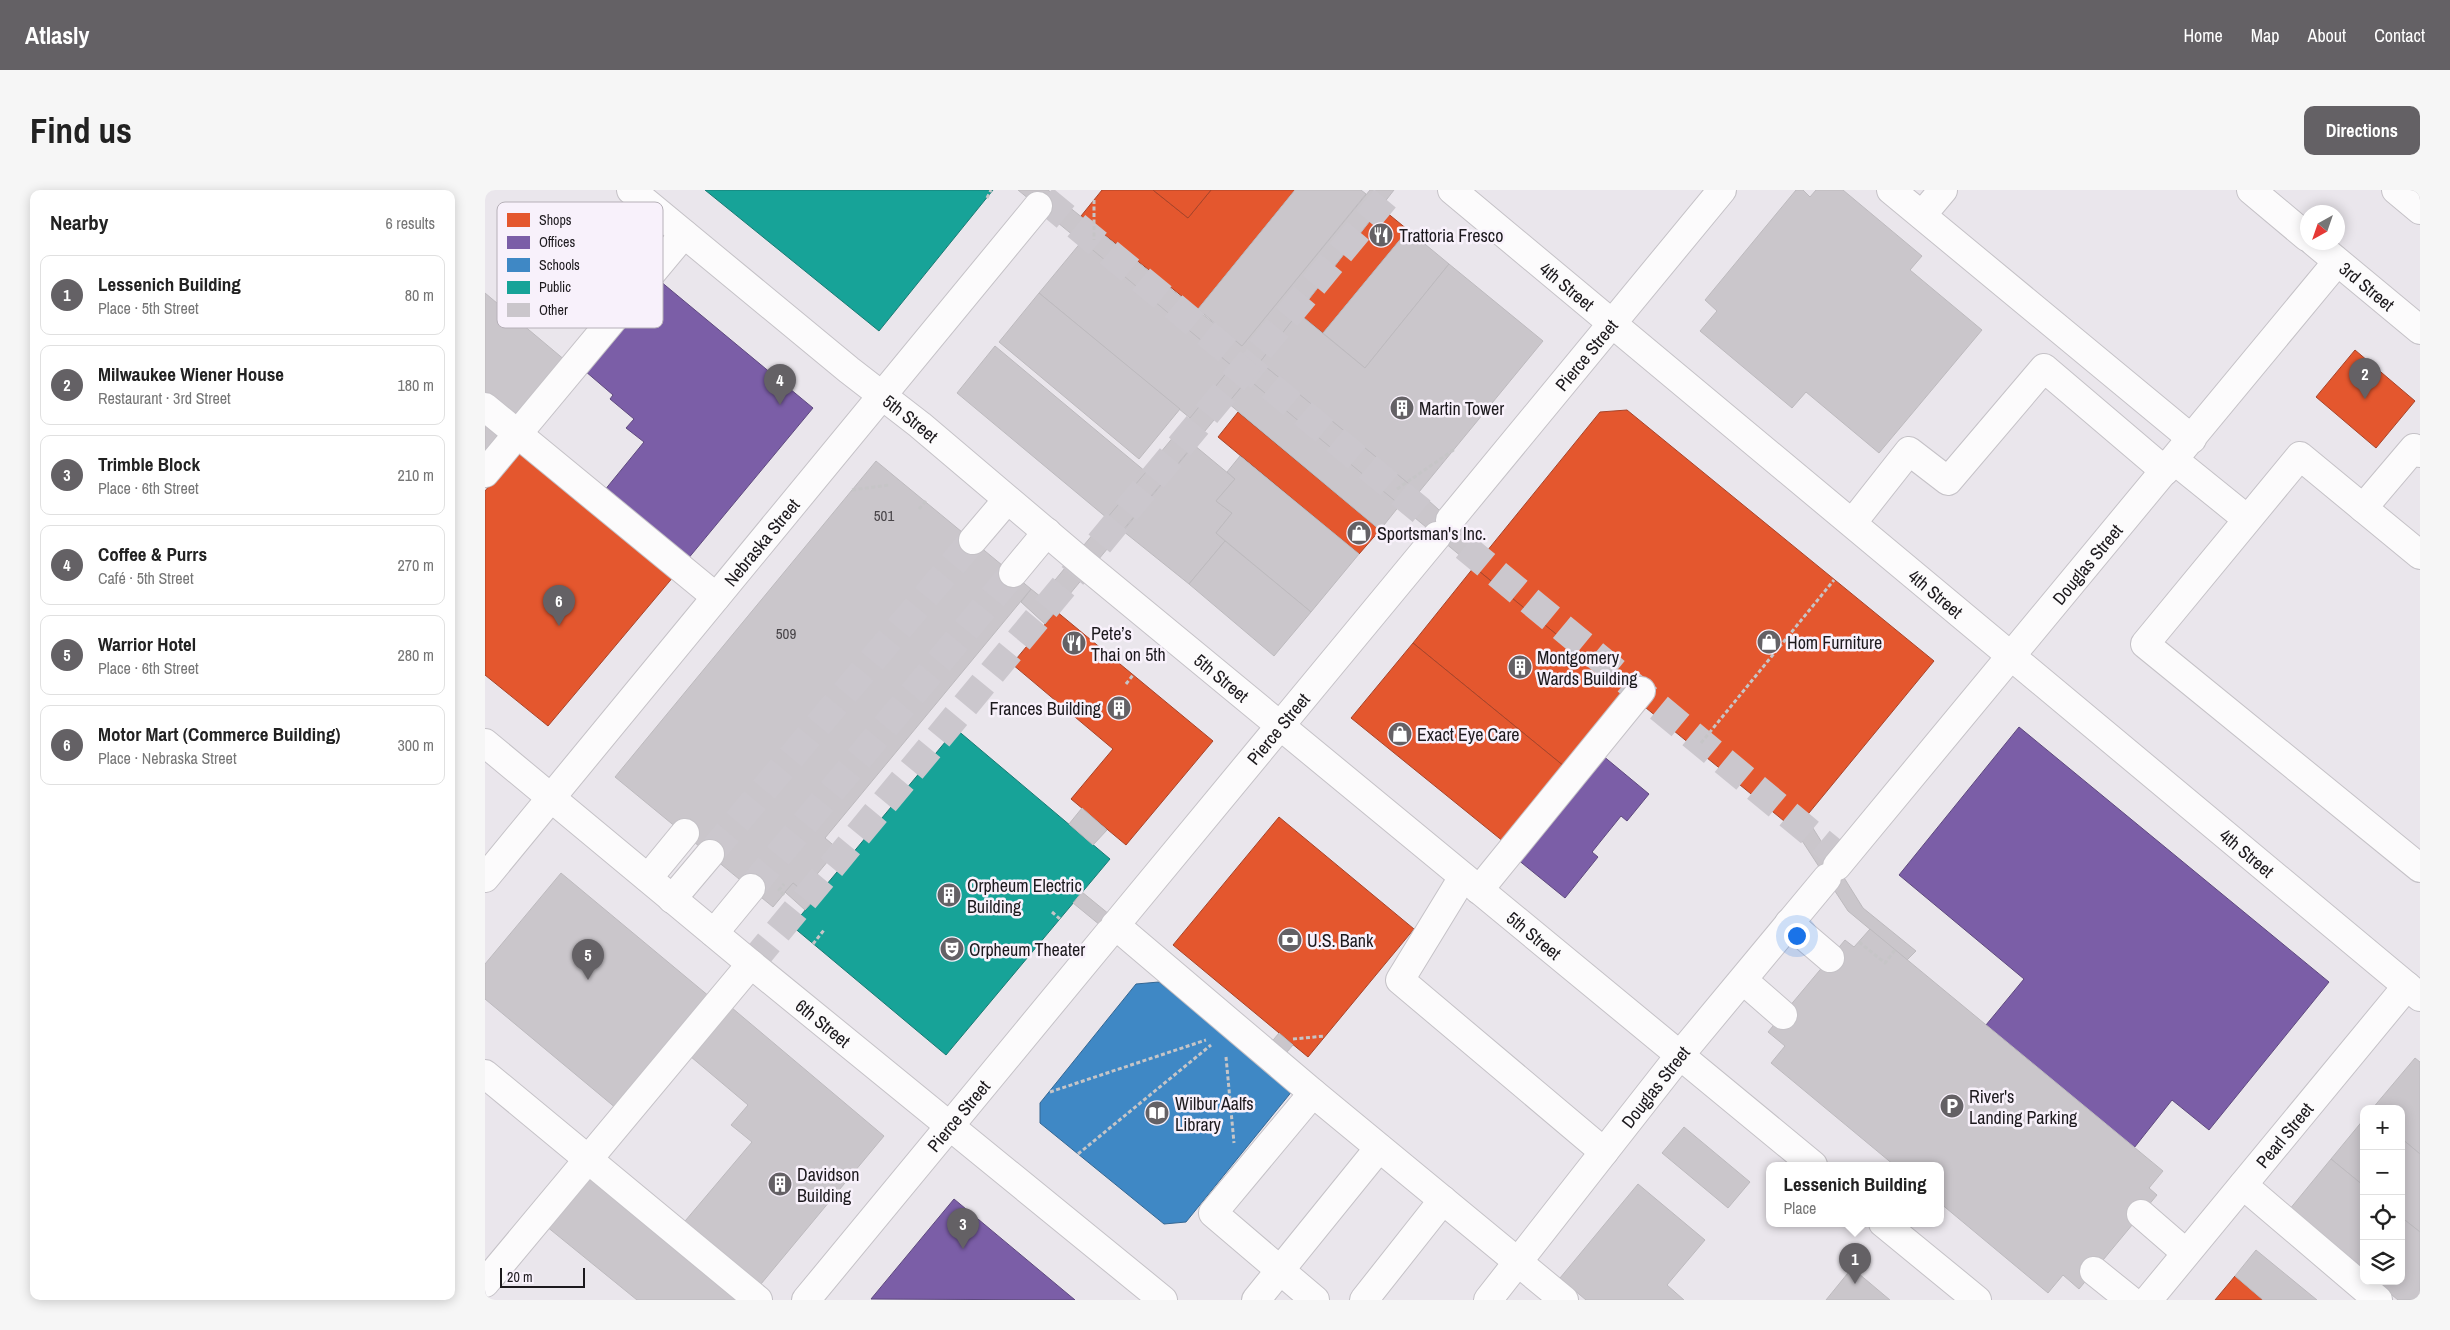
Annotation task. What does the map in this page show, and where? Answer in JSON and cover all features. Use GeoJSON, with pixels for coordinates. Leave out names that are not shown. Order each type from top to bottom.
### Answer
{"type":"FeatureCollection","features":[{"type":"Feature","properties":{"kind":"main road","name":"5th Street"},"geometry":{"type":"LineString","coordinates":[[631,190],[645,202]]}},
{"type":"Feature","properties":{"kind":"main road","name":"4th Street"},"geometry":{"type":"LineString","coordinates":[[1452,190],[2011,654],[2416,984]]}},
{"type":"Feature","properties":{"kind":"main road","name":"Pierce Street"},"geometry":{"type":"LineString","coordinates":[[806,1300],[1722,190]]}},
{"type":"Feature","properties":{"kind":"main road"},"geometry":{"type":"LineString","coordinates":[[1891,190],[2192,439]]}},
{"type":"Feature","properties":{"kind":"main road"},"geometry":{"type":"LineString","coordinates":[[1922,215],[1943,190]]}},
{"type":"Feature","properties":{"kind":"main road"},"geometry":{"type":"LineString","coordinates":[[2251,190],[2300,231]]}},
{"type":"Feature","properties":{"kind":"main road"},"geometry":{"type":"LineString","coordinates":[[2395,190],[2420,210]]}},
{"type":"Feature","properties":{"kind":"main road","name":"Nebraska Street"},"geometry":{"type":"LineString","coordinates":[[485,878],[1046,196]]}},
{"type":"Feature","properties":{"kind":"main road","name":"5th Street"},"geometry":{"type":"LineString","coordinates":[[663,217],[882,395],[1809,1162]]}},
{"type":"Feature","properties":{"kind":"main road"},"geometry":{"type":"LineString","coordinates":[[663,259],[684,234]]}},
{"type":"Feature","properties":{"kind":"main road","name":"3rd Street"},"geometry":{"type":"LineString","coordinates":[[2323,250],[2420,330]]}},
{"type":"Feature","properties":{"kind":"main road","name":"Douglas Street"},"geometry":{"type":"LineString","coordinates":[[1488,1300],[1680,1056],[2337,262]]}},
{"type":"Feature","properties":{"kind":"main road"},"geometry":{"type":"LineString","coordinates":[[485,473],[606,328]]}},
{"type":"Feature","properties":{"kind":"main road"},"geometry":{"type":"LineString","coordinates":[[1853,522],[1909,451],[1948,481],[2044,368],[2170,466],[2247,519]]}},
{"type":"Feature","properties":{"kind":"main road"},"geometry":{"type":"LineString","coordinates":[[485,407],[716,597]]}},
{"type":"Feature","properties":{"kind":"main road"},"geometry":{"type":"LineString","coordinates":[[2363,508],[2414,448],[2420,453]]}},
{"type":"Feature","properties":{"kind":"main road"},"geometry":{"type":"LineString","coordinates":[[2420,555],[2300,456],[2145,644],[2420,868]]}},
{"type":"Feature","properties":{"kind":"main road"},"geometry":{"type":"LineString","coordinates":[[973,540],[1007,500]]}},
{"type":"Feature","properties":{"kind":"main road"},"geometry":{"type":"LineString","coordinates":[[1013,573],[1047,532]]}},
{"type":"Feature","properties":{"kind":"main road"},"geometry":{"type":"LineString","coordinates":[[1604,1152],[1400,980],[1471,884],[1641,691]]}},
{"type":"Feature","properties":{"kind":"main road","name":"6th Street"},"geometry":{"type":"LineString","coordinates":[[485,743],[751,964],[951,1125],[1152,1296]]}},
{"type":"Feature","properties":{"kind":"main road"},"geometry":{"type":"LineString","coordinates":[[648,878],[685,833]]}},
{"type":"Feature","properties":{"kind":"main road"},"geometry":{"type":"LineString","coordinates":[[672,899],[710,854]]}},
{"type":"Feature","properties":{"kind":"main road"},"geometry":{"type":"LineString","coordinates":[[714,933],[751,888]]}},
{"type":"Feature","properties":{"kind":"main road"},"geometry":{"type":"LineString","coordinates":[[1789,923],[1830,958]]}},
{"type":"Feature","properties":{"kind":"main road"},"geometry":{"type":"LineString","coordinates":[[1114,926],[1564,1300]]}},
{"type":"Feature","properties":{"kind":"main road"},"geometry":{"type":"LineString","coordinates":[[485,1283],[751,964]]}},
{"type":"Feature","properties":{"kind":"main road"},"geometry":{"type":"LineString","coordinates":[[1743,981],[1783,1015]]}},
{"type":"Feature","properties":{"kind":"main road","name":"Pearl Street"},"geometry":{"type":"LineString","coordinates":[[2148,1300],[2243,1185],[2416,984]]}},
{"type":"Feature","properties":{"kind":"main road"},"geometry":{"type":"LineString","coordinates":[[485,1074],[759,1300]]}},
{"type":"Feature","properties":{"kind":"main road"},"geometry":{"type":"LineString","coordinates":[[1313,1093],[1213,1213],[1315,1300]]}},
{"type":"Feature","properties":{"kind":"main road"},"geometry":{"type":"LineString","coordinates":[[1255,1300],[1379,1148]]}},
{"type":"Feature","properties":{"kind":"main road"},"geometry":{"type":"LineString","coordinates":[[2243,1185],[2378,1300]]}},
{"type":"Feature","properties":{"kind":"main road"},"geometry":{"type":"LineString","coordinates":[[1364,1300],[1443,1200]]}},
{"type":"Feature","properties":{"kind":"main road"},"geometry":{"type":"LineString","coordinates":[[2141,1214],[2187,1253]]}},
{"type":"Feature","properties":{"kind":"main road"},"geometry":{"type":"LineString","coordinates":[[1888,1227],[1977,1300]]}},
{"type":"Feature","properties":{"kind":"main road"},"geometry":{"type":"LineString","coordinates":[[2094,1271],[2130,1300]]}},
{"type":"Feature","properties":{"kind":"path"},"geometry":{"type":"LineString","coordinates":[[987,198],[991,190]]}},
{"type":"Feature","properties":{"kind":"path"},"geometry":{"type":"LineString","coordinates":[[1094,200],[1094,240]]}},
{"type":"Feature","properties":{"kind":"path"},"geometry":{"type":"LineString","coordinates":[[1397,489],[1455,449]]}},
{"type":"Feature","properties":{"kind":"path"},"geometry":{"type":"LineString","coordinates":[[852,490],[889,484]]}},
{"type":"Feature","properties":{"kind":"path"},"geometry":{"type":"LineString","coordinates":[[919,510],[926,502]]}},
{"type":"Feature","properties":{"kind":"path"},"geometry":{"type":"LineString","coordinates":[[1701,743],[1834,580]]}},
{"type":"Feature","properties":{"kind":"path"},"geometry":{"type":"LineString","coordinates":[[1126,684],[1133,675]]}},
{"type":"Feature","properties":{"kind":"path"},"geometry":{"type":"LineString","coordinates":[[784,884],[779,890],[784,895]]}},
{"type":"Feature","properties":{"kind":"path"},"geometry":{"type":"LineString","coordinates":[[1052,912],[1060,919]]}},
{"type":"Feature","properties":{"kind":"path"},"geometry":{"type":"LineString","coordinates":[[813,944],[824,930]]}},
{"type":"Feature","properties":{"kind":"path"},"geometry":{"type":"LineString","coordinates":[[1859,942],[1885,963],[1895,950]]}},
{"type":"Feature","properties":{"kind":"path"},"geometry":{"type":"LineString","coordinates":[[1287,1040],[1325,1036]]}},
{"type":"Feature","properties":{"kind":"path"},"geometry":{"type":"LineString","coordinates":[[1050,1092],[1215,1039],[1078,1154]]}},
{"type":"Feature","properties":{"kind":"path"},"geometry":{"type":"LineString","coordinates":[[1225,1054],[1234,1151]]}},
{"type":"Feature","properties":{"kind":"building: Shops"},"geometry":{"type":"Polygon","coordinates":[[[1102,190],[1153,190],[1188,218],[1211,190],[1295,190],[1198,309],[1081,216],[1102,190]]]}},
{"type":"Feature","properties":{"kind":"building: Shops"},"geometry":{"type":"Polygon","coordinates":[[[1153,190],[1211,190],[1188,218],[1153,190]]]}},
{"type":"Feature","properties":{"kind":"building: Shops"},"geometry":{"type":"Polygon","coordinates":[[[1380,207],[1408,230],[1323,333],[1298,313],[1380,207]]]}},
{"type":"Feature","properties":{"kind":"building: Shops"},"geometry":{"type":"Polygon","coordinates":[[[2355,350],[2415,401],[2376,448],[2316,397],[2355,350]]]}},
{"type":"Feature","properties":{"kind":"building: Shops"},"geometry":{"type":"Polygon","coordinates":[[[1627,410],[1934,661],[1795,830],[1474,567],[1600,412],[1627,410]]]}},
{"type":"Feature","properties":{"kind":"building: Shops"},"geometry":{"type":"Polygon","coordinates":[[[1238,412],[1380,530],[1359,554],[1218,437],[1238,412]]]}},
{"type":"Feature","properties":{"kind":"building: Shops"},"geometry":{"type":"Polygon","coordinates":[[[520,449],[674,576],[548,726],[485,675],[485,491],[520,449]]]}},
{"type":"Feature","properties":{"kind":"building: Shops","name":"Montgomery Wards Building"},"geometry":{"type":"Polygon","coordinates":[[[1474,567],[1627,692],[1565,767],[1413,643],[1474,567]]]}},
{"type":"Feature","properties":{"kind":"building: Shops","name":"Frances Building"},"geometry":{"type":"Polygon","coordinates":[[[1056,611],[1213,741],[1126,845],[1071,799],[1113,749],[1012,664],[1056,611]]]}},
{"type":"Feature","properties":{"kind":"building: Shops"},"geometry":{"type":"Polygon","coordinates":[[[1413,643],[1565,767],[1504,842],[1351,718],[1413,643]]]}},
{"type":"Feature","properties":{"kind":"building: Shops"},"geometry":{"type":"Polygon","coordinates":[[[1279,817],[1414,929],[1308,1057],[1173,945],[1279,817]]]}},
{"type":"Feature","properties":{"kind":"building: Shops"},"geometry":{"type":"Polygon","coordinates":[[[2235,1276],[2263,1300],[2215,1300],[2235,1276]]]}},
{"type":"Feature","properties":{"kind":"building: Offices"},"geometry":{"type":"Polygon","coordinates":[[[663,283],[813,408],[687,560],[604,491],[644,442],[626,428],[634,419],[610,399],[613,395],[585,371],[621,328],[663,328],[663,283]]]}},
{"type":"Feature","properties":{"kind":"building: Offices"},"geometry":{"type":"Polygon","coordinates":[[[2019,727],[2329,982],[2209,1130],[2172,1100],[2134,1148],[1986,1025],[2024,979],[1899,875],[2019,727]]]}},
{"type":"Feature","properties":{"kind":"building: Offices"},"geometry":{"type":"Polygon","coordinates":[[[1602,755],[1649,794],[1627,821],[1621,816],[1592,852],[1598,857],[1565,898],[1517,859],[1602,755]]]}},
{"type":"Feature","properties":{"kind":"building: Offices"},"geometry":{"type":"Polygon","coordinates":[[[954,1199],[1075,1300],[871,1299],[954,1199]]]}},
{"type":"Feature","properties":{"kind":"building: Schools","name":"Wilbur Aalfs Library"},"geometry":{"type":"Polygon","coordinates":[[[1159,982],[1293,1090],[1186,1222],[1164,1224],[1040,1123],[1040,1103],[1136,984],[1159,982]]]}},
{"type":"Feature","properties":{"kind":"building: Public"},"geometry":{"type":"Polygon","coordinates":[[[705,190],[993,190],[879,331],[705,190]]]}},
{"type":"Feature","properties":{"kind":"building: Public","name":"Orpheum Electric Building"},"geometry":{"type":"Polygon","coordinates":[[[956,729],[1110,859],[946,1055],[792,926],[956,729]]]}},
{"type":"Feature","properties":{"kind":"building: Other"},"geometry":{"type":"Polygon","coordinates":[[[1018,190],[1048,190],[1242,346],[1370,190],[1394,190],[1260,362],[1419,492],[1486,552],[1474,567],[1248,379],[1045,624],[1021,602],[1031,589],[1041,597],[1232,366],[1018,190]]]}},
{"type":"Feature","properties":{"kind":"building: Other"},"geometry":{"type":"Polygon","coordinates":[[[1295,190],[1361,190],[1366,194],[1242,346],[1198,309],[1295,190]]]}},
{"type":"Feature","properties":{"kind":"building: Other"},"geometry":{"type":"Polygon","coordinates":[[[1796,190],[1803,190],[1810,197],[1816,190],[1843,190],[1922,256],[1910,270],[1982,330],[1879,453],[1806,392],[1792,408],[1700,331],[1717,311],[1705,300],[1796,190]]]}},
{"type":"Feature","properties":{"kind":"building: Other"},"geometry":{"type":"Polygon","coordinates":[[[1408,230],[1449,264],[1365,368],[1323,333],[1408,230]]]}},
{"type":"Feature","properties":{"kind":"building: Other"},"geometry":{"type":"Polygon","coordinates":[[[1082,241],[1232,366],[1190,418],[1039,293],[1082,241]]]}},
{"type":"Feature","properties":{"kind":"building: Other","name":"Martin Tower"},"geometry":{"type":"Polygon","coordinates":[[[1449,264],[1543,341],[1419,492],[1260,362],[1298,313],[1365,368],[1449,264]]]}},
{"type":"Feature","properties":{"kind":"building: Other"},"geometry":{"type":"Polygon","coordinates":[[[485,293],[497,303],[497,328],[527,328],[566,361],[517,420],[485,394],[485,293]]]}},
{"type":"Feature","properties":{"kind":"building: Other"},"geometry":{"type":"Polygon","coordinates":[[[1039,293],[1180,409],[1139,459],[999,342],[1039,293]]]}},
{"type":"Feature","properties":{"kind":"building: Other"},"geometry":{"type":"Polygon","coordinates":[[[995,346],[1146,472],[1107,518],[957,393],[995,346]]]}},
{"type":"Feature","properties":{"kind":"building: Other"},"geometry":{"type":"Polygon","coordinates":[[[1248,379],[1400,505],[1380,530],[1228,403],[1248,379]]]}},
{"type":"Feature","properties":{"kind":"building: Other"},"geometry":{"type":"Polygon","coordinates":[[[485,422],[503,437],[485,459],[485,422]]]}},
{"type":"Feature","properties":{"kind":"building: Other"},"geometry":{"type":"Polygon","coordinates":[[[1194,445],[1235,479],[1216,501],[1232,513],[1216,533],[1225,541],[1189,584],[1123,531],[1194,445]]]}},
{"type":"Feature","properties":{"kind":"building: Other"},"geometry":{"type":"Polygon","coordinates":[[[1240,456],[1359,554],[1311,612],[1216,533],[1232,513],[1216,501],[1235,479],[1227,472],[1240,456]]]}},
{"type":"Feature","properties":{"kind":"building: Other"},"geometry":{"type":"Polygon","coordinates":[[[876,461],[1031,589],[825,838],[838,849],[803,891],[793,883],[773,907],[615,777],[876,461]]]}},
{"type":"Feature","properties":{"kind":"building: Other"},"geometry":{"type":"Polygon","coordinates":[[[1225,541],[1311,612],[1274,656],[1189,584],[1225,541]]]}},
{"type":"Feature","properties":{"kind":"building: Other"},"geometry":{"type":"Polygon","coordinates":[[[1082,808],[1107,830],[1093,845],[1069,824],[1082,808]]]}},
{"type":"Feature","properties":{"kind":"building: Other"},"geometry":{"type":"Polygon","coordinates":[[[1806,817],[1863,908],[1916,951],[1907,960],[1848,911],[1795,830],[1806,817]]]}},
{"type":"Feature","properties":{"kind":"building: Other"},"geometry":{"type":"Polygon","coordinates":[[[561,873],[710,997],[617,1109],[485,999],[485,964],[561,873]]]}},
{"type":"Feature","properties":{"kind":"building: Other"},"geometry":{"type":"Polygon","coordinates":[[[793,883],[814,900],[805,910],[785,892],[793,883]]]}},
{"type":"Feature","properties":{"kind":"building: Other"},"geometry":{"type":"Polygon","coordinates":[[[1082,892],[1269,1045],[1279,1033],[1293,1045],[1274,1067],[1073,903],[1082,892]]]}},
{"type":"Feature","properties":{"kind":"building: Other","name":"River's Landing Parking"},"geometry":{"type":"Polygon","coordinates":[[[1870,929],[2163,1171],[2149,1188],[2157,1195],[2079,1289],[2063,1275],[2048,1293],[1944,1206],[1944,1162],[1890,1162],[1771,1063],[1785,1046],[1768,1032],[1845,940],[1854,947],[1870,929]]]}},
{"type":"Feature","properties":{"kind":"building: Other","name":"Davidson Building"},"geometry":{"type":"Polygon","coordinates":[[[725,1002],[884,1136],[756,1290],[680,1227],[752,1142],[731,1125],[748,1105],[684,1051],[725,1002]]]}},
{"type":"Feature","properties":{"kind":"building: Other"},"geometry":{"type":"Polygon","coordinates":[[[2415,1058],[2420,1062],[2420,1154],[2405,1141],[2405,1105],[2375,1105],[2415,1058]]]}},
{"type":"Feature","properties":{"kind":"building: Other"},"geometry":{"type":"Polygon","coordinates":[[[2360,1124],[2360,1183],[2331,1159],[2360,1124]]]}},
{"type":"Feature","properties":{"kind":"building: Other"},"geometry":{"type":"Polygon","coordinates":[[[1684,1127],[1750,1182],[1728,1208],[1662,1153],[1684,1127]]]}},
{"type":"Feature","properties":{"kind":"building: Other"},"geometry":{"type":"Polygon","coordinates":[[[2405,1141],[2420,1154],[2420,1232],[2405,1220],[2405,1141]]]}},
{"type":"Feature","properties":{"kind":"building: Other"},"geometry":{"type":"Polygon","coordinates":[[[2331,1159],[2360,1183],[2360,1269],[2289,1210],[2331,1159]]]}},
{"type":"Feature","properties":{"kind":"building: Other"},"geometry":{"type":"Polygon","coordinates":[[[588,1173],[737,1297],[734,1300],[637,1300],[546,1226],[588,1173]]]}},
{"type":"Feature","properties":{"kind":"building: Other"},"geometry":{"type":"Polygon","coordinates":[[[1638,1184],[1705,1240],[1667,1285],[1684,1300],[1586,1300],[1560,1278],[1638,1184]]]}},
{"type":"Feature","properties":{"kind":"building: Other"},"geometry":{"type":"Polygon","coordinates":[[[2405,1220],[2420,1232],[2420,1300],[2398,1300],[2380,1285],[2405,1285],[2405,1220]]]}},
{"type":"Feature","properties":{"kind":"building: Other"},"geometry":{"type":"Polygon","coordinates":[[[2256,1250],[2317,1300],[2263,1300],[2235,1276],[2256,1250]]]}},
{"type":"Feature","properties":{"kind":"building: Other"},"geometry":{"type":"Polygon","coordinates":[[[1852,1268],[1890,1300],[1826,1300],[1852,1268]]]}},
{"type":"Feature","properties":{"kind":"tunnel"},"geometry":{"type":"LineString","coordinates":[[751,964],[1392,190]]}},
{"type":"Feature","properties":{"kind":"tunnel"},"geometry":{"type":"LineString","coordinates":[[1044,199],[1842,859]]}},
{"type":"Feature","properties":{"kind":"tunnel"},"geometry":{"type":"LineString","coordinates":[[710,854],[973,540]]}},
{"type":"Feature","properties":{"kind":"tunnel"},"geometry":{"type":"LineString","coordinates":[[751,888],[1013,573]]}},
{"type":"Feature","properties":{"kind":"place","name":"Trattoria Fresco"},"geometry":{"type":"Point","coordinates":[1381,235]}},
{"type":"Feature","properties":{"kind":"place","name":"Milwaukee Wiener House"},"geometry":{"type":"Point","coordinates":[2365,399]}},
{"type":"Feature","properties":{"kind":"place","name":"Coffee & Purrs"},"geometry":{"type":"Point","coordinates":[780,405]}},
{"type":"Feature","properties":{"kind":"place","name":"Martin Tower"},"geometry":{"type":"Point","coordinates":[1402,408]}},
{"type":"Feature","properties":{"kind":"place","name":"Sportsman's Inc."},"geometry":{"type":"Point","coordinates":[1359,533]}},
{"type":"Feature","properties":{"kind":"place","name":"Motor Mart (Commerce Building)"},"geometry":{"type":"Point","coordinates":[559,626]}},
{"type":"Feature","properties":{"kind":"place","name":"Hom Furniture"},"geometry":{"type":"Point","coordinates":[1769,642]}},
{"type":"Feature","properties":{"kind":"place","name":"Pete’s Thai on 5th"},"geometry":{"type":"Point","coordinates":[1074,643]}},
{"type":"Feature","properties":{"kind":"place","name":"Montgomery Wards Building"},"geometry":{"type":"Point","coordinates":[1520,667]}},
{"type":"Feature","properties":{"kind":"place","name":"Frances Building"},"geometry":{"type":"Point","coordinates":[1119,708]}},
{"type":"Feature","properties":{"kind":"place","name":"Exact Eye Care"},"geometry":{"type":"Point","coordinates":[1400,734]}},
{"type":"Feature","properties":{"kind":"place","name":"Orpheum Electric Building"},"geometry":{"type":"Point","coordinates":[949,895]}},
{"type":"Feature","properties":{"kind":"place","name":"U.S. Bank"},"geometry":{"type":"Point","coordinates":[1290,940]}},
{"type":"Feature","properties":{"kind":"place","name":"Orpheum Theater"},"geometry":{"type":"Point","coordinates":[952,949]}},
{"type":"Feature","properties":{"kind":"place","name":"Warrior Hotel"},"geometry":{"type":"Point","coordinates":[588,980]}},
{"type":"Feature","properties":{"kind":"place","name":"River's Landing Parking"},"geometry":{"type":"Point","coordinates":[1952,1106]}},
{"type":"Feature","properties":{"kind":"place","name":"Wilbur Aalfs Library"},"geometry":{"type":"Point","coordinates":[1157,1113]}},
{"type":"Feature","properties":{"kind":"place","name":"Davidson Building"},"geometry":{"type":"Point","coordinates":[780,1184]}},
{"type":"Feature","properties":{"kind":"place","name":"Trimble Block"},"geometry":{"type":"Point","coordinates":[963,1249]}},
{"type":"Feature","properties":{"kind":"place","name":"Lessenich Building"},"geometry":{"type":"Point","coordinates":[1855,1284]}}]}
